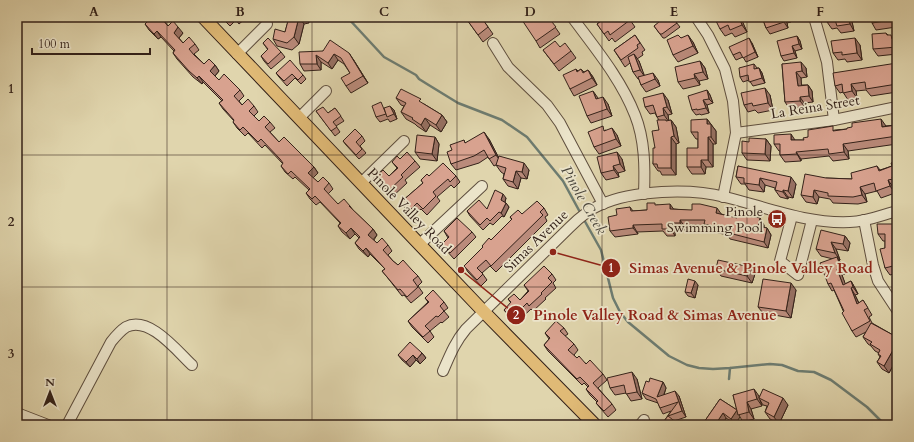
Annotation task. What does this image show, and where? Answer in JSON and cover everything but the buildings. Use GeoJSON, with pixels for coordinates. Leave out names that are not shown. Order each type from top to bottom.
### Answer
{"type":"FeatureCollection","features":[{"type":"Feature","properties":{"kind":"main road","name":"Pinole Valley Road"},"geometry":{"type":"LineString","coordinates":[[203,17],[483,311],[595,425]]}},
{"type":"Feature","properties":{"kind":"street"},"geometry":{"type":"LineString","coordinates":[[572,17],[617,80],[636,116],[645,163],[644,194]]}},
{"type":"Feature","properties":{"kind":"street"},"geometry":{"type":"LineString","coordinates":[[696,17],[708,35],[725,69],[733,101],[736,133],[723,197]]}},
{"type":"Feature","properties":{"kind":"street"},"geometry":{"type":"LineString","coordinates":[[814,17],[827,62],[834,120]]}},
{"type":"Feature","properties":{"kind":"street"},"geometry":{"type":"LineString","coordinates":[[237,54],[267,24]]}},
{"type":"Feature","properties":{"kind":"street"},"geometry":{"type":"LineString","coordinates":[[493,43],[508,67],[548,105],[556,117],[602,204]]}},
{"type":"Feature","properties":{"kind":"street"},"geometry":{"type":"LineString","coordinates":[[299,118],[326,92]]}},
{"type":"Feature","properties":{"kind":"street","name":"La Reina Street"},"geometry":{"type":"LineString","coordinates":[[736,133],[834,120],[897,107]]}},
{"type":"Feature","properties":{"kind":"street"},"geometry":{"type":"LineString","coordinates":[[361,183],[404,142]]}},
{"type":"Feature","properties":{"kind":"street"},"geometry":{"type":"LineString","coordinates":[[420,244],[482,186]]}},
{"type":"Feature","properties":{"kind":"street","name":"Simas Avenue"},"geometry":{"type":"LineString","coordinates":[[443,371],[458,339],[483,311],[586,213],[602,204],[624,196],[687,192],[723,197],[812,220],[850,222],[864,220],[897,211]]}},
{"type":"Feature","properties":{"kind":"street"},"geometry":{"type":"LineString","coordinates":[[792,216],[780,261],[798,275],[812,220]]}},
{"type":"Feature","properties":{"kind":"street"},"geometry":{"type":"LineString","coordinates":[[864,220],[873,265],[878,281],[897,310]]}},
{"type":"Feature","properties":{"kind":"street"},"geometry":{"type":"LineString","coordinates":[[67,425],[111,342],[128,326],[137,324],[152,329],[163,337],[192,365]]}},
{"type":"Feature","properties":{"kind":"street"},"geometry":{"type":"LineString","coordinates":[[17,413],[48,425]]}},
{"type":"Feature","properties":{"kind":"waterway","name":"Pinole Creek"},"geometry":{"type":"LineString","coordinates":[[347,17],[384,57],[416,75],[419,79],[458,103],[502,120],[527,137],[563,181],[581,214]]}},
{"type":"Feature","properties":{"kind":"waterway","name":"Pinole Creek"},"geometry":{"type":"LineString","coordinates":[[583,218],[601,250],[613,298],[620,312],[628,322],[669,356],[687,365],[699,368],[713,369],[770,364],[782,365],[798,371],[814,372],[831,380],[867,407],[881,421],[889,425]]}},
{"type":"Feature","properties":{"kind":"waterway"},"geometry":{"type":"LineString","coordinates":[[729,379],[730,368]]}},
{"type":"Feature","properties":{"kind":"place","name":"Pinole Swimming Pool"},"geometry":{"type":"Point","coordinates":[777,219]}},
{"type":"Feature","properties":{"kind":"place","name":"Simas Avenue & Pinole Valley Road"},"geometry":{"type":"Point","coordinates":[553,252]}},
{"type":"Feature","properties":{"kind":"place","name":"Pinole Valley Road & Simas Avenue"},"geometry":{"type":"Point","coordinates":[461,270]}}]}
